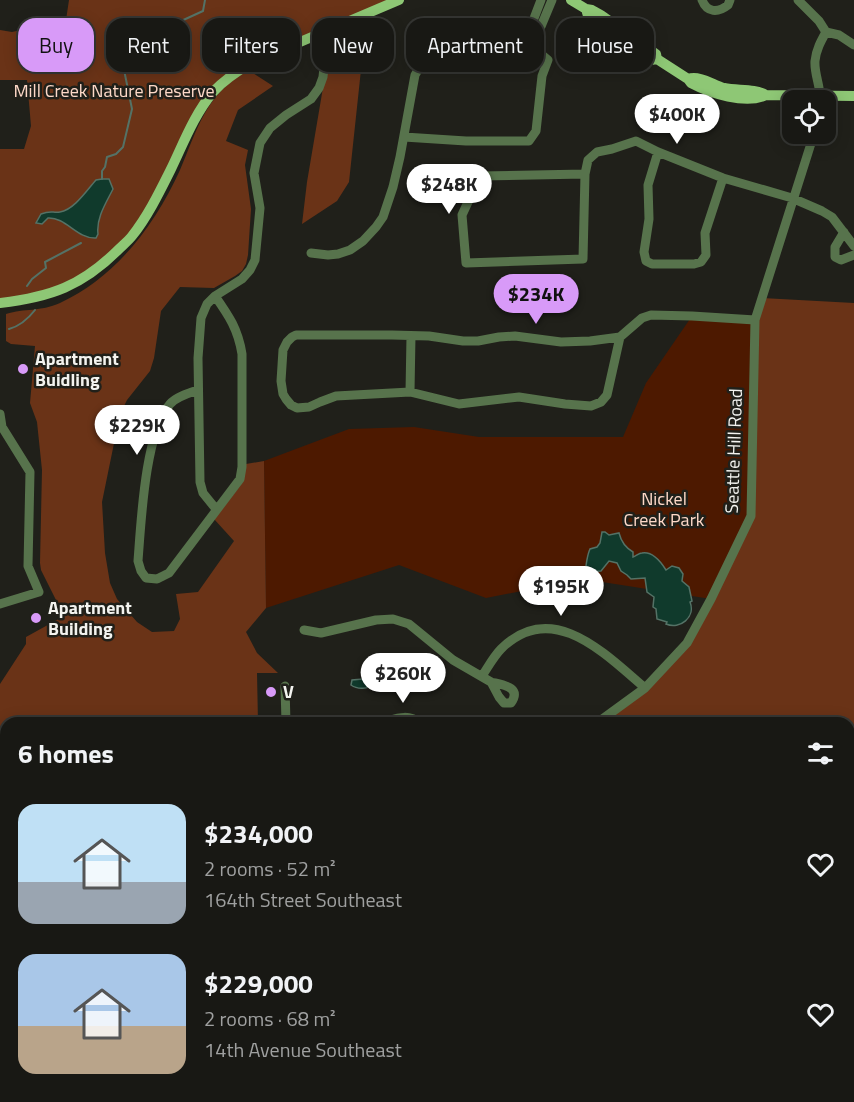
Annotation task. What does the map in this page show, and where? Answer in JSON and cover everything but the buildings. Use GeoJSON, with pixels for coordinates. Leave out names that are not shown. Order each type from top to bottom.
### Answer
{"type":"FeatureCollection","features":[{"type":"Feature","properties":{"kind":"main road"},"geometry":{"type":"LineString","coordinates":[[357,18],[399,0]]}},
{"type":"Feature","properties":{"kind":"main road"},"geometry":{"type":"LineString","coordinates":[[571,0],[617,26],[656,54],[657,59],[688,79],[694,77],[717,86],[782,96]]}},
{"type":"Feature","properties":{"kind":"main road"},"geometry":{"type":"LineString","coordinates":[[0,303],[23,300],[57,291],[96,270],[132,236],[151,206],[191,125],[214,91],[235,73],[253,62],[312,37]]}},
{"type":"Feature","properties":{"kind":"main road"},"geometry":{"type":"LineString","coordinates":[[836,97],[854,96]]}},
{"type":"Feature","properties":{"kind":"street"},"geometry":{"type":"LineString","coordinates":[[535,18],[542,0]]}},
{"type":"Feature","properties":{"kind":"street"},"geometry":{"type":"LineString","coordinates":[[544,19],[552,0]]}},
{"type":"Feature","properties":{"kind":"street"},"geometry":{"type":"LineString","coordinates":[[702,0],[706,8],[711,11],[717,11],[728,5],[730,0]]}},
{"type":"Feature","properties":{"kind":"street"},"geometry":{"type":"LineString","coordinates":[[798,0],[819,21],[826,32],[839,35],[854,45]]}},
{"type":"Feature","properties":{"kind":"street"},"geometry":{"type":"LineString","coordinates":[[819,90],[815,63],[816,52],[826,32]]}},
{"type":"Feature","properties":{"kind":"street"},"geometry":{"type":"LineString","coordinates":[[544,57],[548,60],[544,71]]}},
{"type":"Feature","properties":{"kind":"street"},"geometry":{"type":"LineString","coordinates":[[216,509],[203,493],[200,482],[199,328],[204,309],[215,296],[242,279],[255,260],[260,208],[254,173],[260,143],[270,128],[311,99],[319,88],[324,72]]}},
{"type":"Feature","properties":{"kind":"street"},"geometry":{"type":"LineString","coordinates":[[311,253],[328,255],[350,250],[363,241],[383,217],[393,187],[417,72]]}},
{"type":"Feature","properties":{"kind":"street"},"geometry":{"type":"LineString","coordinates":[[404,137],[466,141],[529,141],[536,131],[544,72]]}},
{"type":"Feature","properties":{"kind":"street"},"geometry":{"type":"LineString","coordinates":[[585,174],[480,176],[462,215],[466,263],[584,259],[585,174],[588,160],[597,152],[636,141],[723,178],[792,198],[822,211],[832,217],[854,246]]}},
{"type":"Feature","properties":{"kind":"street","name":"Seattle Hill Road"},"geometry":{"type":"LineString","coordinates":[[605,717],[645,688],[687,642],[711,599],[751,516],[755,320],[811,144]]}},
{"type":"Feature","properties":{"kind":"street"},"geometry":{"type":"LineString","coordinates":[[658,152],[648,185],[649,219],[645,252],[646,261],[652,264],[694,264],[700,262],[706,255],[705,233],[723,178]]}},
{"type":"Feature","properties":{"kind":"street"},"geometry":{"type":"LineString","coordinates":[[844,232],[835,247],[835,257],[841,260],[854,255]]}},
{"type":"Feature","properties":{"kind":"street"},"geometry":{"type":"LineString","coordinates":[[198,390],[171,402],[161,416],[157,427],[147,476],[138,561],[146,578],[157,579],[169,573],[240,479],[242,467],[242,354],[234,325],[215,296]]}},
{"type":"Feature","properties":{"kind":"street"},"geometry":{"type":"LineString","coordinates":[[620,337],[607,395],[601,402],[591,406],[519,397],[459,404],[410,392],[336,396],[309,407],[297,408],[291,405],[283,394],[281,381],[281,356],[285,345],[296,335],[429,336],[463,341],[515,336],[561,342],[620,337],[642,318],[651,315],[755,320]]}},
{"type":"Feature","properties":{"kind":"street"},"geometry":{"type":"LineString","coordinates":[[410,392],[411,336]]}},
{"type":"Feature","properties":{"kind":"street"},"geometry":{"type":"LineString","coordinates":[[0,414],[2,427],[30,472],[28,566],[39,592],[0,604]]}},
{"type":"Feature","properties":{"kind":"street"},"geometry":{"type":"LineString","coordinates":[[304,630],[321,633],[376,620],[393,619],[410,624],[453,660],[491,682]]}},
{"type":"Feature","properties":{"kind":"street"},"geometry":{"type":"LineString","coordinates":[[482,676],[499,651],[510,641],[539,628],[554,629],[593,644],[645,688]]}},
{"type":"Feature","properties":{"kind":"street"},"geometry":{"type":"LineString","coordinates":[[285,686],[286,717]]}},
{"type":"Feature","properties":{"kind":"green space","name":"Mill Creek Nature Preserve"},"geometry":{"type":"Polygon","coordinates":[[[69,0],[399,0],[351,18],[312,18],[312,37],[300,42],[300,18],[202,18],[202,72],[244,72],[214,91],[132,236],[83,279],[0,303],[0,149],[24,149],[31,126],[27,80],[0,80],[0,30],[18,31],[18,72],[94,72],[94,18],[66,18],[69,0]]]}},
{"type":"Feature","properties":{"kind":"green space"},"geometry":{"type":"Polygon","coordinates":[[[245,72],[251,72],[273,86],[238,110],[226,141],[248,150],[245,165],[251,209],[246,264],[242,271],[214,288],[180,287],[161,311],[150,371],[127,400],[120,414],[102,502],[105,553],[110,583],[117,599],[137,622],[152,632],[174,631],[180,619],[176,594],[198,592],[234,541],[214,519],[240,486],[246,464],[264,461],[266,608],[246,632],[257,653],[278,673],[257,673],[258,717],[0,717],[0,684],[26,644],[26,637],[64,616],[41,570],[40,563],[42,470],[37,422],[30,403],[35,346],[11,344],[6,341],[6,314],[46,308],[60,303],[99,279],[116,264],[132,247],[159,210],[180,170],[198,126],[222,90],[245,72]]]}},
{"type":"Feature","properties":{"kind":"green space"},"geometry":{"type":"Polygon","coordinates":[[[326,72],[361,72],[349,182],[337,201],[302,224],[326,72]]]}},
{"type":"Feature","properties":{"kind":"green space"},"geometry":{"type":"Polygon","coordinates":[[[762,298],[854,303],[854,717],[605,717],[645,688],[687,643],[751,516],[755,320],[762,298]]]}},
{"type":"Feature","properties":{"kind":"green space","name":"Nickel Creek Park"},"geometry":{"type":"Polygon","coordinates":[[[692,316],[755,320],[751,516],[711,599],[583,579],[486,598],[399,565],[266,608],[264,461],[349,429],[414,427],[479,437],[623,437],[646,383],[692,316]]]}},
{"type":"Feature","properties":{"kind":"shaded area"},"geometry":{"type":"Polygon","coordinates":[[[109,179],[113,189],[100,216],[96,238],[83,235],[54,219],[48,218],[42,224],[36,223],[41,214],[60,212],[70,208],[96,180],[109,179]]]}},
{"type":"Feature","properties":{"kind":"shaded area"},"geometry":{"type":"Polygon","coordinates":[[[602,532],[609,535],[619,533],[624,544],[633,552],[633,557],[646,553],[653,555],[666,570],[672,566],[679,568],[683,574],[682,581],[689,587],[692,601],[690,602],[691,613],[686,621],[671,625],[657,619],[656,609],[653,607],[654,597],[647,592],[645,578],[631,579],[621,571],[617,563],[609,561],[601,571],[586,572],[589,551],[600,543],[602,532]]]}},
{"type":"Feature","properties":{"kind":"shaded area"},"geometry":{"type":"Polygon","coordinates":[[[374,678],[375,684],[369,687],[360,688],[351,685],[352,680],[374,678]]]}},
{"type":"Feature","properties":{"kind":"waterway"},"geometry":{"type":"LineString","coordinates":[[102,179],[107,157],[116,154],[123,147],[132,109],[122,60],[127,47],[142,24],[168,27],[203,11],[205,0]]}},
{"type":"Feature","properties":{"kind":"waterway"},"geometry":{"type":"LineString","coordinates":[[27,286],[46,268],[45,262],[81,243]]}},
{"type":"Feature","properties":{"kind":"waterway"},"geometry":{"type":"LineString","coordinates":[[9,329],[24,322],[35,310]]}},
{"type":"Feature","properties":{"kind":"place","name":"Apartment Buidling"},"geometry":{"type":"Point","coordinates":[23,369]}},
{"type":"Feature","properties":{"kind":"place","name":"Apartment Building"},"geometry":{"type":"Point","coordinates":[36,618]}},
{"type":"Feature","properties":{"kind":"place","name":"V"},"geometry":{"type":"Point","coordinates":[271,692]}}]}
